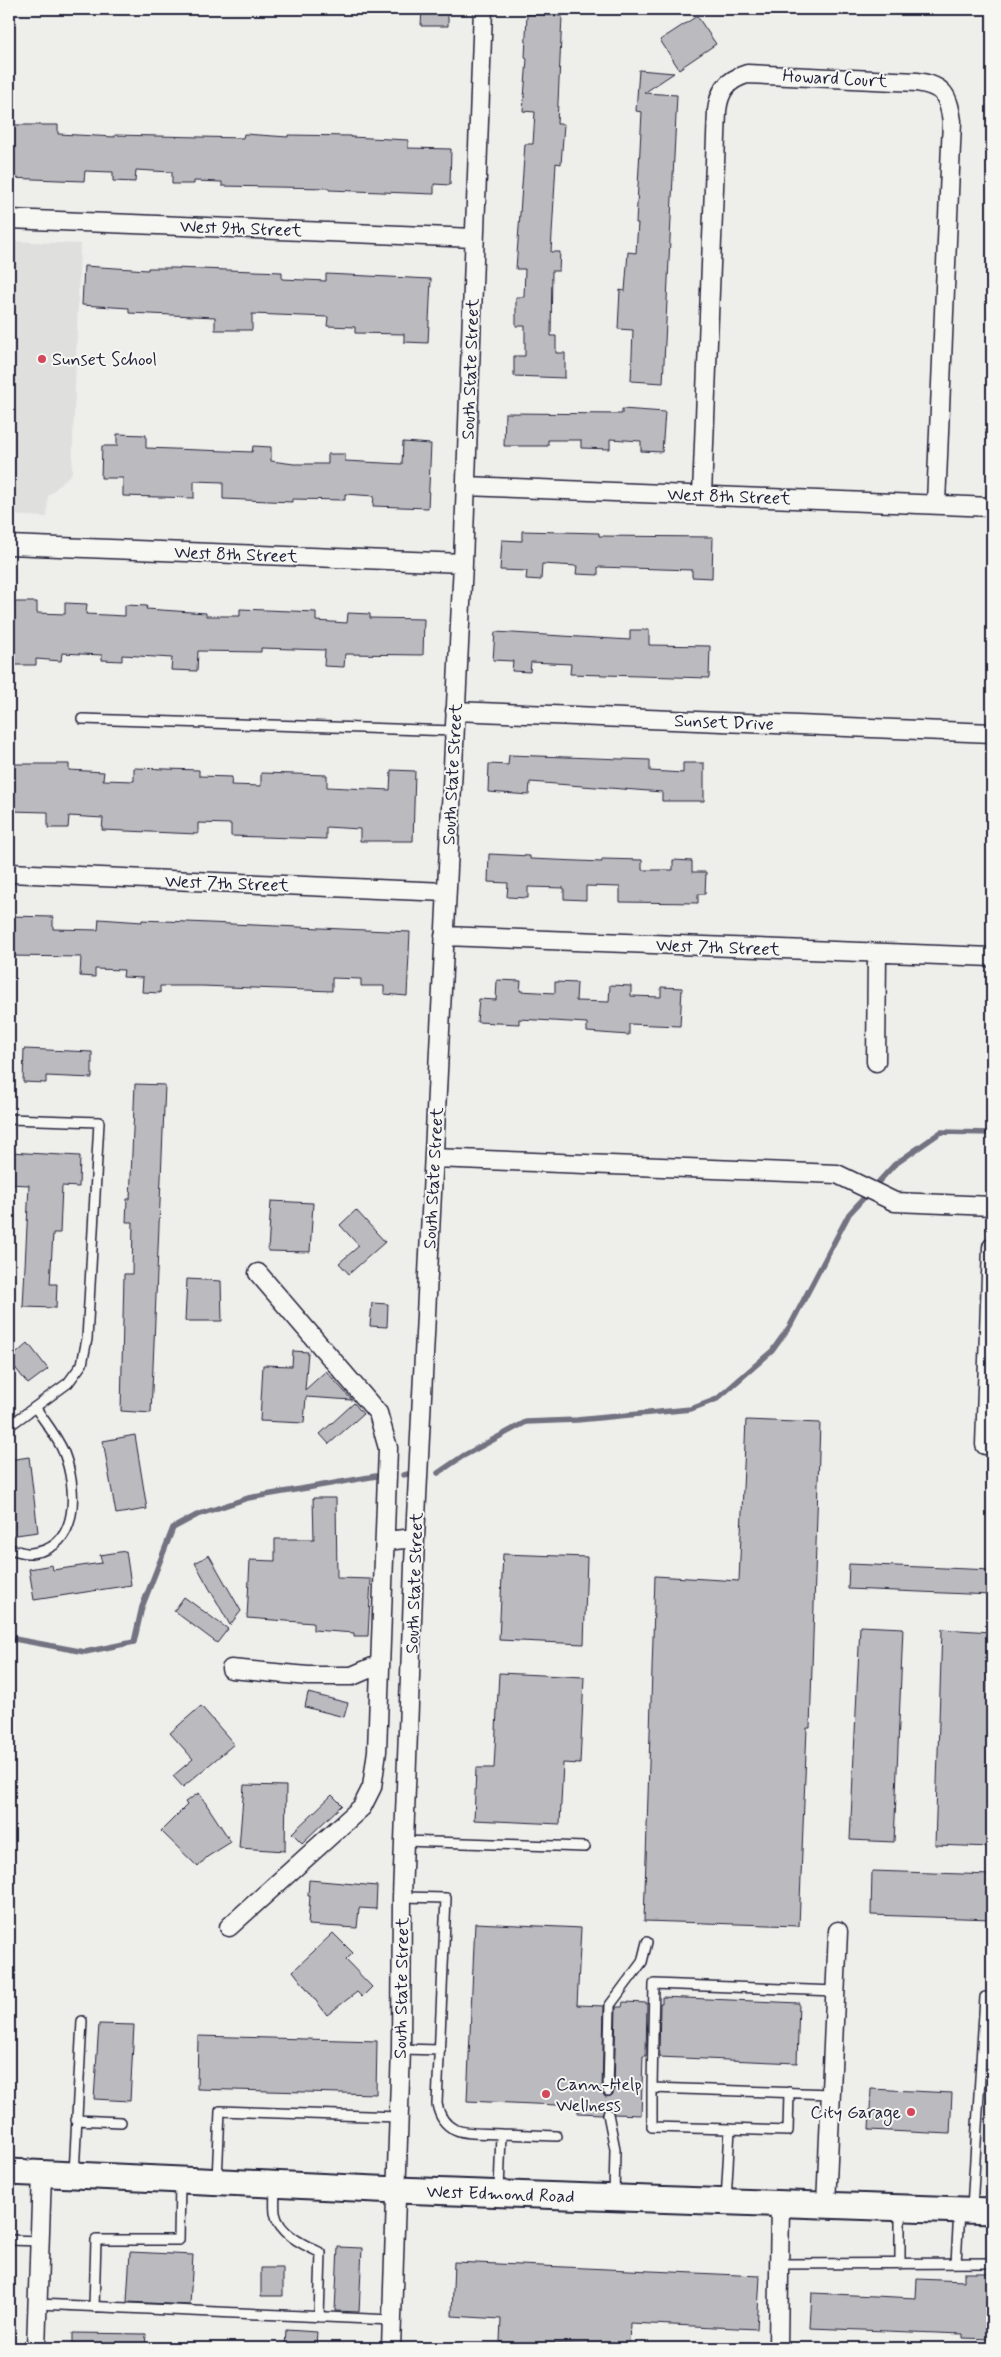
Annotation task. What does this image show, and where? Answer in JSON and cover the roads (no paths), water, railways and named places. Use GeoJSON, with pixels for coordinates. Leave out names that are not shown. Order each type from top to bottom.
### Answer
{"type":"FeatureCollection","features":[{"type":"Feature","properties":{"kind":"main road","name":"West Edmond Road"},"geometry":{"type":"LineString","coordinates":[[9,2172],[396,2190],[975,2211]]}},
{"type":"Feature","properties":{"kind":"street","name":"South State Street"},"geometry":{"type":"LineString","coordinates":[[391,2348],[401,2049],[404,1841],[416,1538],[463,563],[483,9]]}},
{"type":"Feature","properties":{"kind":"street","name":"Howard Court"},"geometry":{"type":"LineString","coordinates":[[702,495],[718,98],[726,86],[735,78],[747,74],[917,82],[930,84],[944,92],[950,104],[952,121],[936,504]]}},
{"type":"Feature","properties":{"kind":"street","name":"West 9th Street"},"geometry":{"type":"LineString","coordinates":[[9,219],[474,238]]}},
{"type":"Feature","properties":{"kind":"street","name":"West 8th Street"},"geometry":{"type":"LineString","coordinates":[[466,486],[992,507]]}},
{"type":"Feature","properties":{"kind":"street","name":"West 8th Street"},"geometry":{"type":"LineString","coordinates":[[9,545],[463,563]]}},
{"type":"Feature","properties":{"kind":"street","name":"Sunset Drive"},"geometry":{"type":"LineString","coordinates":[[455,712],[992,733]]}},
{"type":"Feature","properties":{"kind":"street","name":"West 7th Street"},"geometry":{"type":"LineString","coordinates":[[9,874],[446,892]]}},
{"type":"Feature","properties":{"kind":"street","name":"West 7th Street"},"geometry":{"type":"LineString","coordinates":[[444,936],[992,957]]}},
{"type":"Feature","properties":{"kind":"street"},"geometry":{"type":"LineString","coordinates":[[876,1062],[878,953]]}},
{"type":"Feature","properties":{"kind":"street"},"geometry":{"type":"LineString","coordinates":[[434,1158],[837,1174],[895,1202],[992,1206]]}},
{"type":"Feature","properties":{"kind":"street"},"geometry":{"type":"LineString","coordinates":[[992,1247],[985,1445],[992,1445]]}},
{"type":"Feature","properties":{"kind":"street"},"geometry":{"type":"LineString","coordinates":[[229,1926],[362,1807],[372,1787],[377,1751],[388,1448],[378,1413],[258,1273]]}},
{"type":"Feature","properties":{"kind":"street"},"geometry":{"type":"LineString","coordinates":[[385,1541],[416,1538]]}},
{"type":"Feature","properties":{"kind":"street"},"geometry":{"type":"LineString","coordinates":[[231,1669],[308,1676],[352,1676],[380,1664]]}},
{"type":"Feature","properties":{"kind":"street"},"geometry":{"type":"LineString","coordinates":[[826,2205],[838,1931]]}},
{"type":"Feature","properties":{"kind":"street"},"geometry":{"type":"LineString","coordinates":[[36,2348],[42,2174]]}},
{"type":"Feature","properties":{"kind":"street"},"geometry":{"type":"LineString","coordinates":[[778,2348],[780,2203]]}},
{"type":"Feature","properties":{"kind":"lane"},"geometry":{"type":"LineString","coordinates":[[82,719],[454,731]]}},
{"type":"Feature","properties":{"kind":"lane"},"geometry":{"type":"LineString","coordinates":[[9,1118],[99,1122],[87,1339],[82,1364],[68,1383],[9,1426]]}},
{"type":"Feature","properties":{"kind":"lane"},"geometry":{"type":"LineString","coordinates":[[9,1549],[30,1553],[47,1550],[64,1536],[72,1519],[73,1493],[64,1453],[56,1436],[35,1407]]}},
{"type":"Feature","properties":{"kind":"lane"},"geometry":{"type":"LineString","coordinates":[[404,1841],[585,1847]]}},
{"type":"Feature","properties":{"kind":"lane"},"geometry":{"type":"LineString","coordinates":[[402,1897],[446,1898],[437,2104],[440,2117],[449,2128],[461,2131],[557,2136]]}},
{"type":"Feature","properties":{"kind":"lane"},"geometry":{"type":"LineString","coordinates":[[608,2090],[610,2005],[642,1962],[647,1942]]}},
{"type":"Feature","properties":{"kind":"lane"},"geometry":{"type":"LineString","coordinates":[[789,2092],[788,2132],[652,2127],[654,1984],[836,1991]]}},
{"type":"Feature","properties":{"kind":"lane"},"geometry":{"type":"LineString","coordinates":[[956,2263],[975,2211],[985,1997]]}},
{"type":"Feature","properties":{"kind":"lane"},"geometry":{"type":"LineString","coordinates":[[74,2175],[82,2021]]}},
{"type":"Feature","properties":{"kind":"lane"},"geometry":{"type":"LineString","coordinates":[[401,2049],[440,2050]]}},
{"type":"Feature","properties":{"kind":"lane"},"geometry":{"type":"LineString","coordinates":[[652,2088],[831,2094]]}},
{"type":"Feature","properties":{"kind":"lane"},"geometry":{"type":"LineString","coordinates":[[217,2182],[220,2111],[398,2117]]}},
{"type":"Feature","properties":{"kind":"lane"},"geometry":{"type":"LineString","coordinates":[[608,2114],[615,2149],[614,2197]]}},
{"type":"Feature","properties":{"kind":"lane"},"geometry":{"type":"LineString","coordinates":[[76,2120],[121,2122]]}},
{"type":"Feature","properties":{"kind":"lane"},"geometry":{"type":"LineString","coordinates":[[726,2201],[730,2129]]}},
{"type":"Feature","properties":{"kind":"lane"},"geometry":{"type":"LineString","coordinates":[[499,2194],[501,2134]]}},
{"type":"Feature","properties":{"kind":"lane"},"geometry":{"type":"LineString","coordinates":[[94,2307],[96,2240],[179,2240],[180,2180]]}},
{"type":"Feature","properties":{"kind":"lane"},"geometry":{"type":"LineString","coordinates":[[275,2185],[275,2214],[284,2229],[301,2243],[321,2253],[319,2317]]}},
{"type":"Feature","properties":{"kind":"lane"},"geometry":{"type":"LineString","coordinates":[[900,2208],[900,2264]]}},
{"type":"Feature","properties":{"kind":"lane"},"geometry":{"type":"LineString","coordinates":[[9,2240],[40,2241]]}},
{"type":"Feature","properties":{"kind":"lane"},"geometry":{"type":"LineString","coordinates":[[779,2264],[992,2263]]}},
{"type":"Feature","properties":{"kind":"lane"},"geometry":{"type":"LineString","coordinates":[[38,2304],[392,2320]]}},
{"type":"Feature","properties":{"kind":"waterway"},"geometry":{"type":"LineString","coordinates":[[438,1473],[463,1456],[526,1422],[577,1420],[691,1409],[717,1399],[772,1351],[790,1326],[849,1214],[894,1165],[941,1132],[992,1133]]}},
{"type":"Feature","properties":{"kind":"waterway"},"geometry":{"type":"LineString","coordinates":[[403,1475],[408,1474]]}},
{"type":"Feature","properties":{"kind":"waterway"},"geometry":{"type":"LineString","coordinates":[[9,1638],[85,1652],[134,1642],[142,1607],[173,1528],[197,1515],[248,1498],[376,1476]]}},
{"type":"Feature","properties":{"kind":"place","name":"Sunset School"},"geometry":{"type":"Point","coordinates":[42,359]}},
{"type":"Feature","properties":{"kind":"place","name":"Cann-Help Wellness"},"geometry":{"type":"Point","coordinates":[546,2094]}},
{"type":"Feature","properties":{"kind":"place","name":"City Garage"},"geometry":{"type":"Point","coordinates":[911,2112]}}]}
